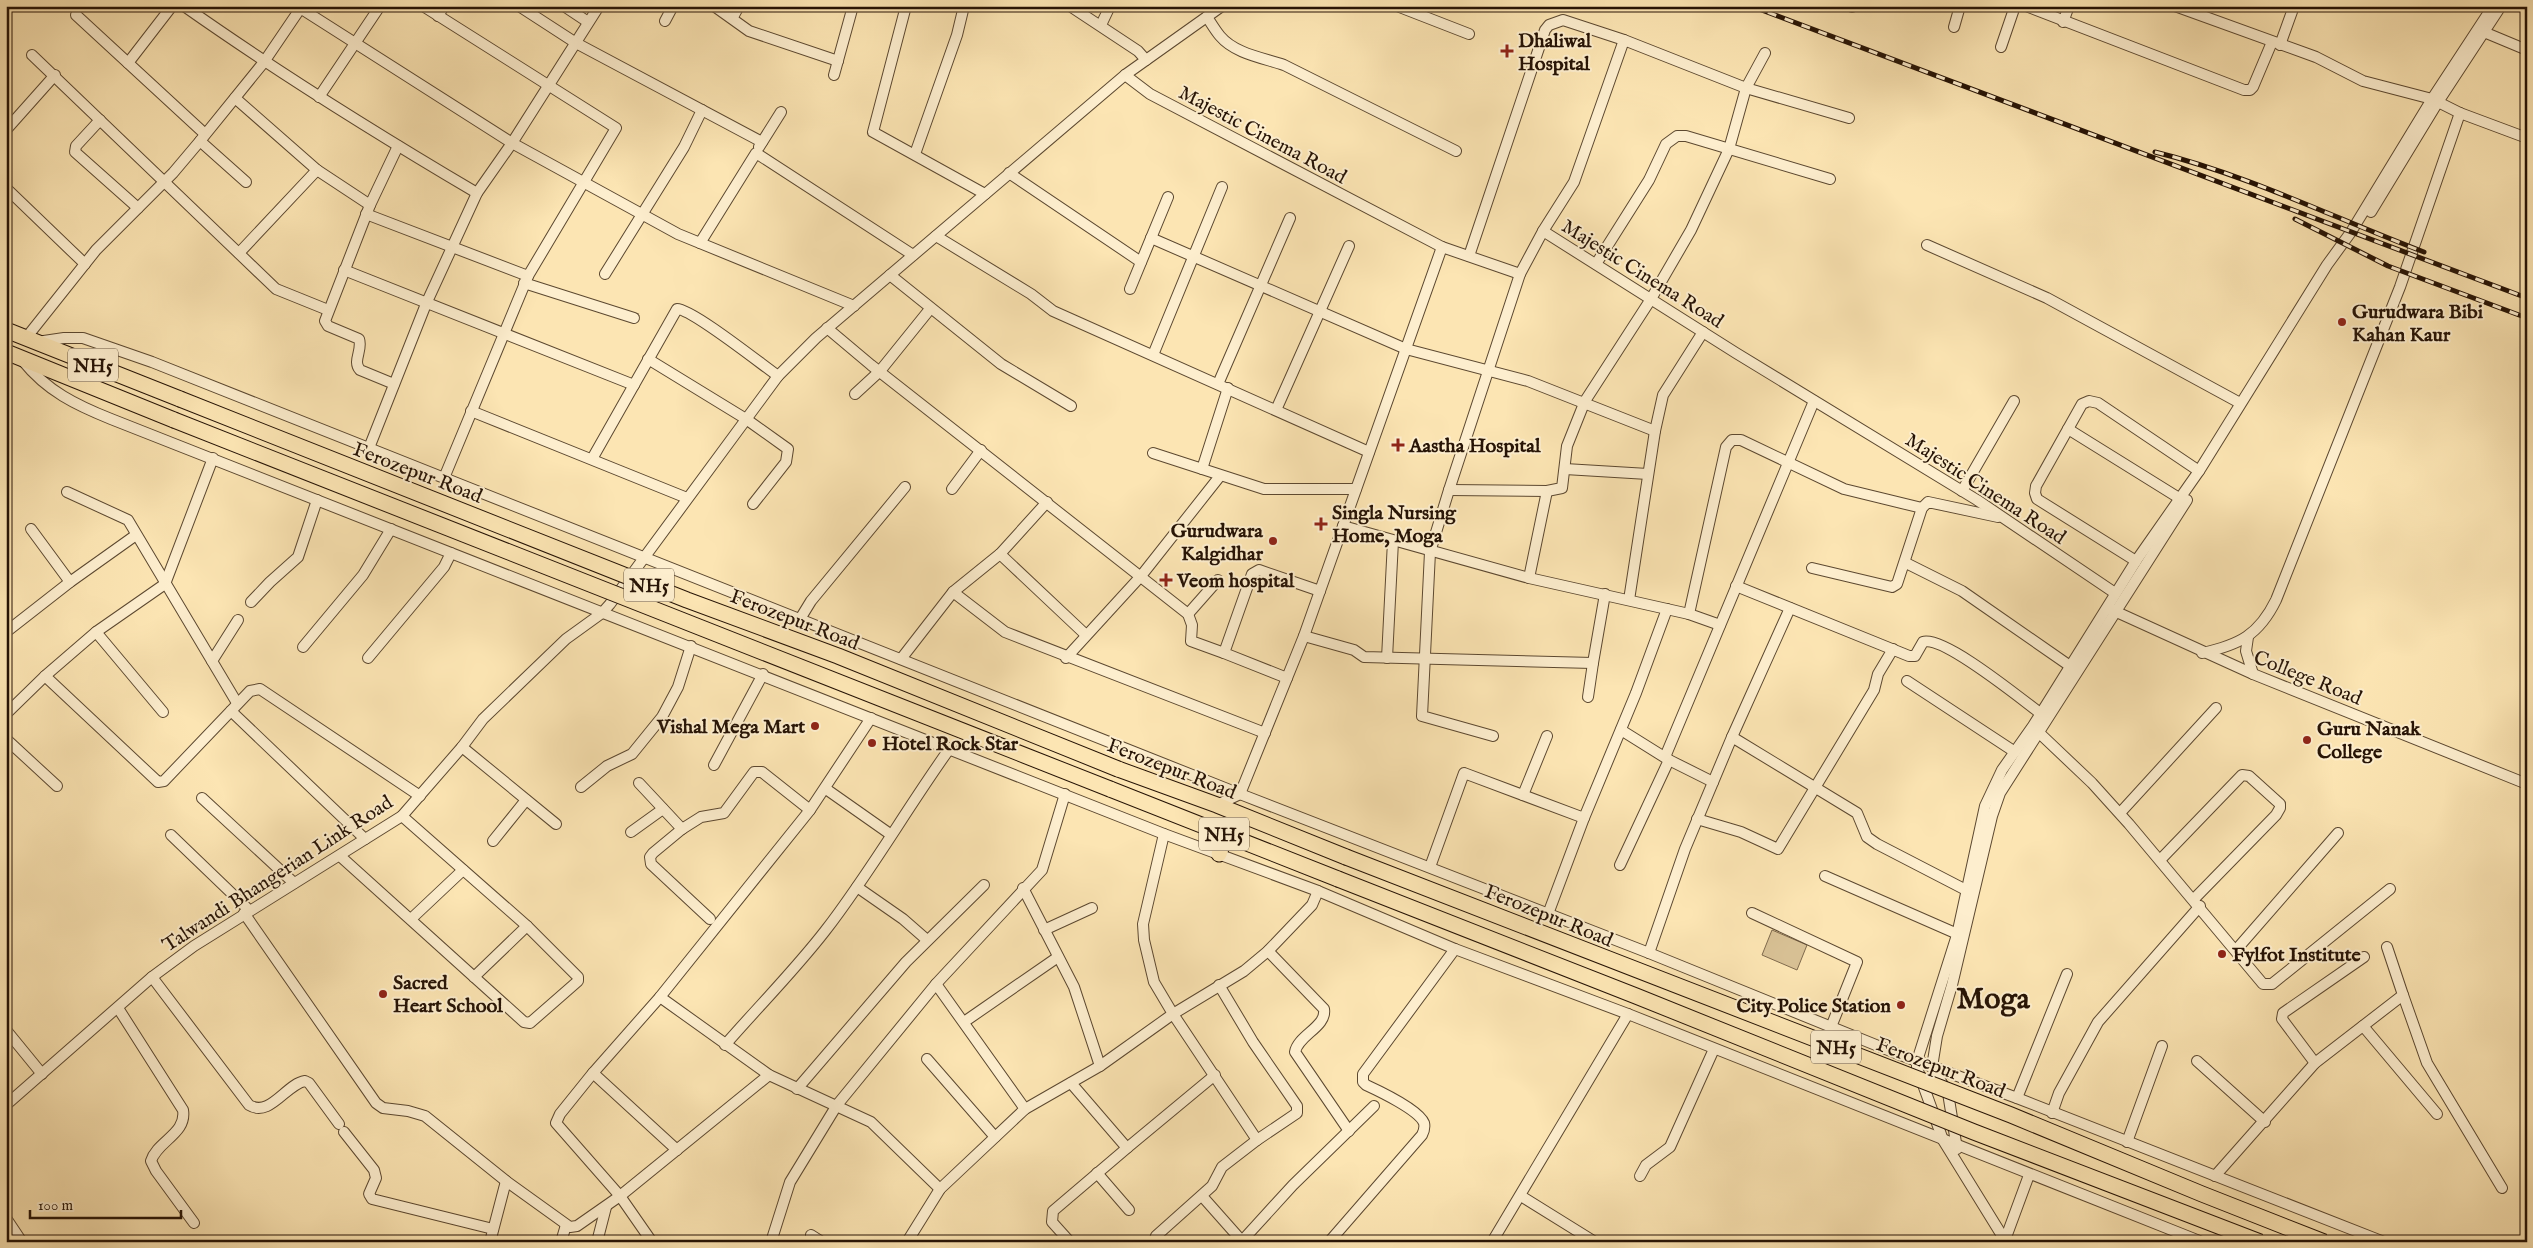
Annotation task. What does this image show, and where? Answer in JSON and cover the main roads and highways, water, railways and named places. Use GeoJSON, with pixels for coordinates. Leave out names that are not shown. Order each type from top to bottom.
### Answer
{"type":"FeatureCollection","features":[{"type":"Feature","properties":{"kind":"highway","name":"Ferozepur Road"},"geometry":{"type":"LineString","coordinates":[[6,330],[670,593],[838,656],[1118,769],[1217,805],[1346,857],[2011,1115],[2324,1242]]}},
{"type":"Feature","properties":{"kind":"highway","name":"Ferozepur Road"},"geometry":{"type":"LineString","coordinates":[[6,352],[174,420],[1636,996],[1974,1132],[2260,1242]]}},
{"type":"Feature","properties":{"kind":"highway"},"geometry":{"type":"LineString","coordinates":[[1219,854],[1226,834]]}},
{"type":"Feature","properties":{"kind":"railway"},"geometry":{"type":"LineString","coordinates":[[1751,6],[2527,298]]}},
{"type":"Feature","properties":{"kind":"railway"},"geometry":{"type":"LineString","coordinates":[[2155,152],[2257,185],[2424,252]]}},
{"type":"Feature","properties":{"kind":"railway"},"geometry":{"type":"LineString","coordinates":[[2295,219],[2388,266],[2527,318]]}},
{"type":"Feature","properties":{"kind":"place","name":"Dhaliwal Hospital"},"geometry":{"type":"Point","coordinates":[1507,51]}},
{"type":"Feature","properties":{"kind":"place","name":"Gurudwara Bibi Kahan Kaur"},"geometry":{"type":"Point","coordinates":[2342,322]}},
{"type":"Feature","properties":{"kind":"place","name":"Aastha Hospital"},"geometry":{"type":"Point","coordinates":[1398,445]}},
{"type":"Feature","properties":{"kind":"place","name":"Singla Nursing Home, Moga"},"geometry":{"type":"Point","coordinates":[1321,524]}},
{"type":"Feature","properties":{"kind":"place","name":"Gurudwara Kalgidhar"},"geometry":{"type":"Point","coordinates":[1273,541]}},
{"type":"Feature","properties":{"kind":"place","name":"Veom hospital"},"geometry":{"type":"Point","coordinates":[1166,580]}},
{"type":"Feature","properties":{"kind":"place","name":"Vishal Mega Mart"},"geometry":{"type":"Point","coordinates":[815,726]}},
{"type":"Feature","properties":{"kind":"place","name":"Guru Nanak College"},"geometry":{"type":"Point","coordinates":[2307,740]}},
{"type":"Feature","properties":{"kind":"place","name":"Hotel Rock Star"},"geometry":{"type":"Point","coordinates":[872,743]}},
{"type":"Feature","properties":{"kind":"place","name":"Fylfot Institute"},"geometry":{"type":"Point","coordinates":[2222,954]}},
{"type":"Feature","properties":{"kind":"place","name":"Sacred Heart School"},"geometry":{"type":"Point","coordinates":[383,994]}},
{"type":"Feature","properties":{"kind":"place","name":"City Police Station"},"geometry":{"type":"Point","coordinates":[1901,1005]}},
{"type":"Feature","properties":{"kind":"district","name":"Moga"},"geometry":{"type":"Point","coordinates":[1993,998]}}]}
